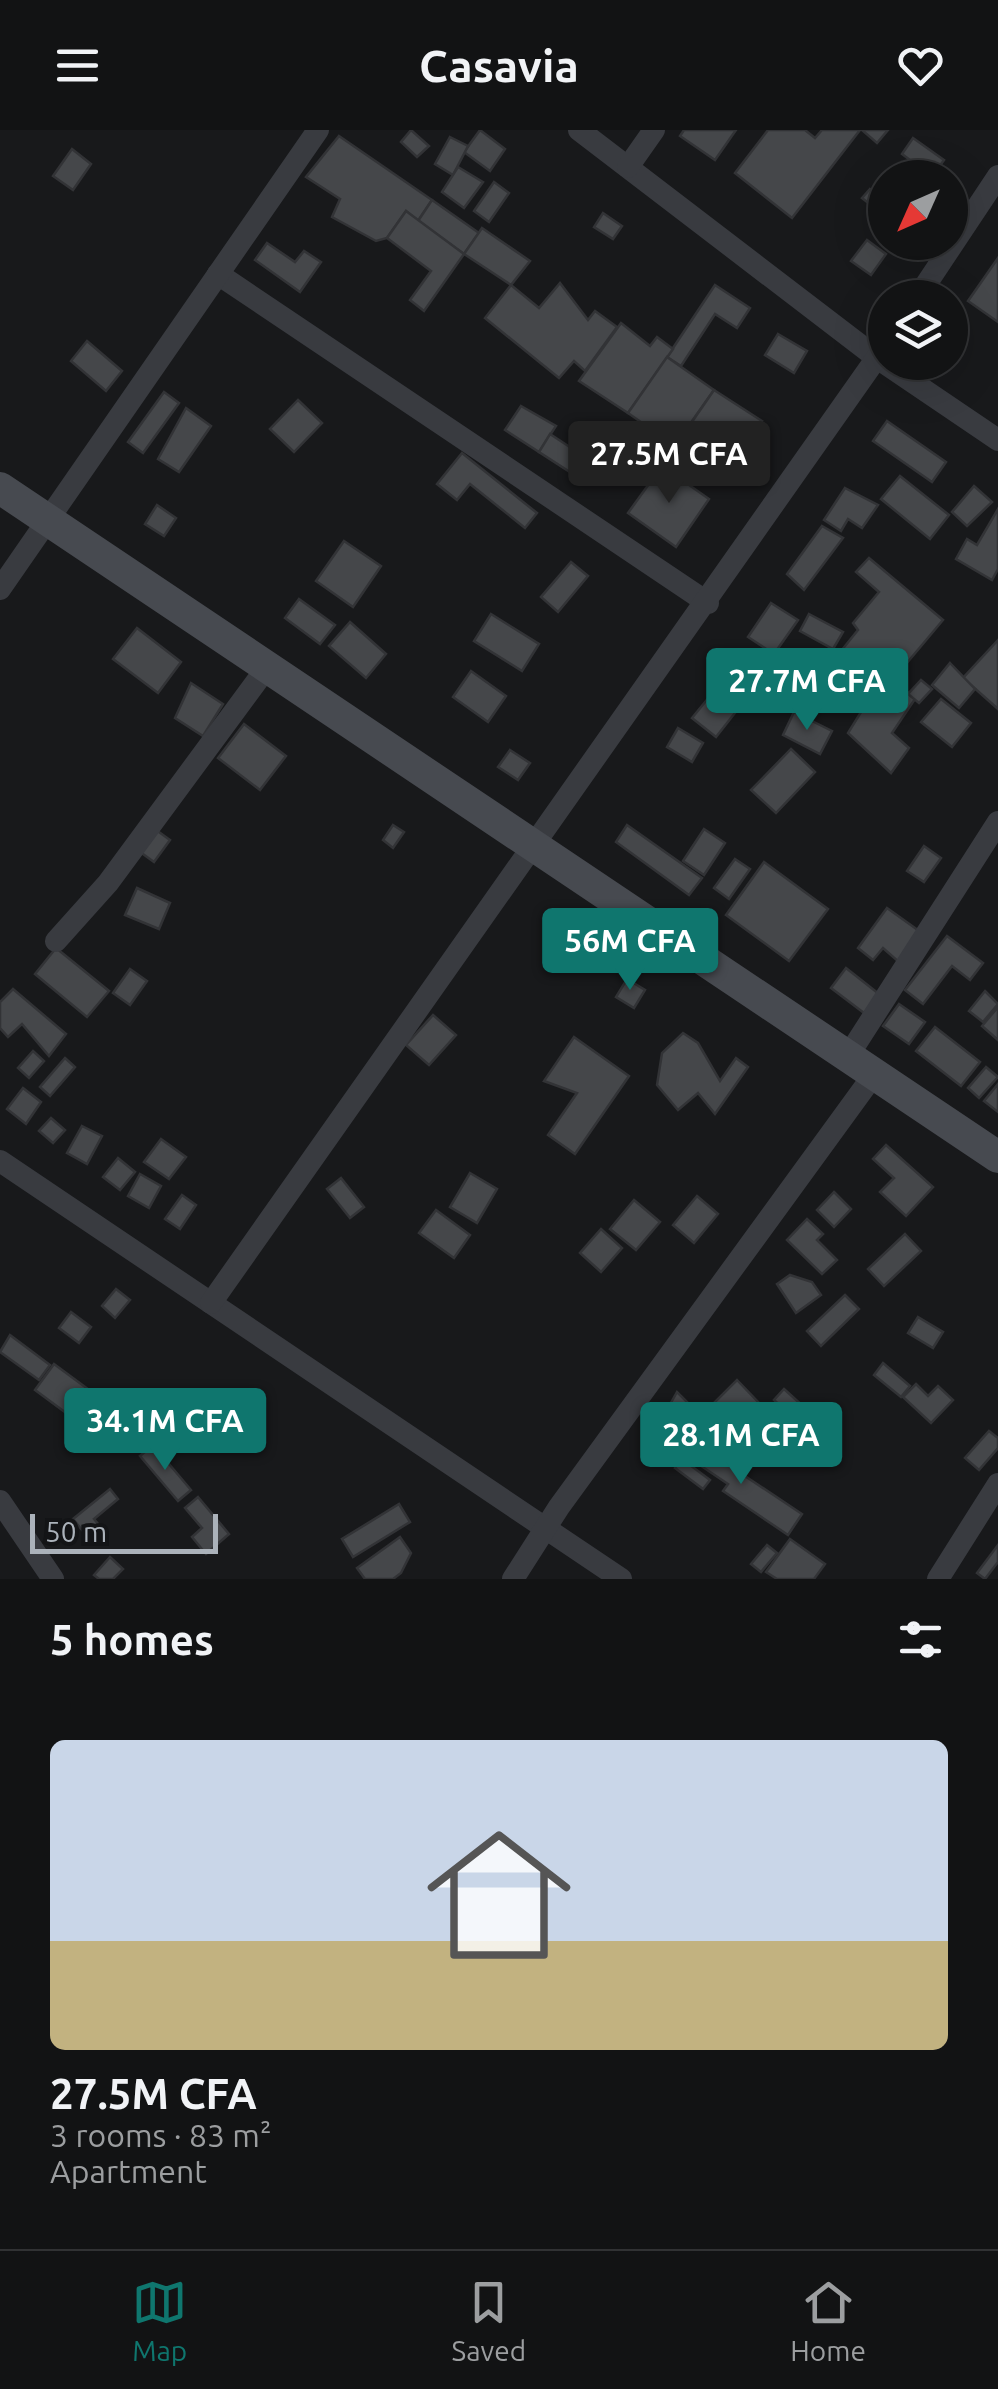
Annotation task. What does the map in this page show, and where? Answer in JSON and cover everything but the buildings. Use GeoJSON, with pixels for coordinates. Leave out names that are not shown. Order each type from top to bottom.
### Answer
{"type":"FeatureCollection","features":[{"type":"Feature","properties":{"kind":"main road"},"geometry":{"type":"LineString","coordinates":[[0,488],[537,844],[998,1158]]}},
{"type":"Feature","properties":{"kind":"street"},"geometry":{"type":"LineString","coordinates":[[0,588],[318,130]]}},
{"type":"Feature","properties":{"kind":"street"},"geometry":{"type":"LineString","coordinates":[[579,130],[868,342]]}},
{"type":"Feature","properties":{"kind":"street"},"geometry":{"type":"LineString","coordinates":[[628,167],[654,130]]}},
{"type":"Feature","properties":{"kind":"street"},"geometry":{"type":"LineString","coordinates":[[929,280],[998,176]]}},
{"type":"Feature","properties":{"kind":"street"},"geometry":{"type":"LineString","coordinates":[[218,274],[708,604]]}},
{"type":"Feature","properties":{"kind":"street"},"geometry":{"type":"LineString","coordinates":[[211,1303],[708,604],[868,371]]}},
{"type":"Feature","properties":{"kind":"street"},"geometry":{"type":"LineString","coordinates":[[918,380],[998,440]]}},
{"type":"Feature","properties":{"kind":"street"},"geometry":{"type":"LineString","coordinates":[[56,941],[108,884],[268,666]]}},
{"type":"Feature","properties":{"kind":"street"},"geometry":{"type":"LineString","coordinates":[[513,1579],[862,1064],[998,822]]}},
{"type":"Feature","properties":{"kind":"street"},"geometry":{"type":"LineString","coordinates":[[0,1161],[622,1579]]}},
{"type":"Feature","properties":{"kind":"street"},"geometry":{"type":"LineString","coordinates":[[938,1579],[998,1484]]}},
{"type":"Feature","properties":{"kind":"street"},"geometry":{"type":"LineString","coordinates":[[0,1501],[53,1579]]}}]}
